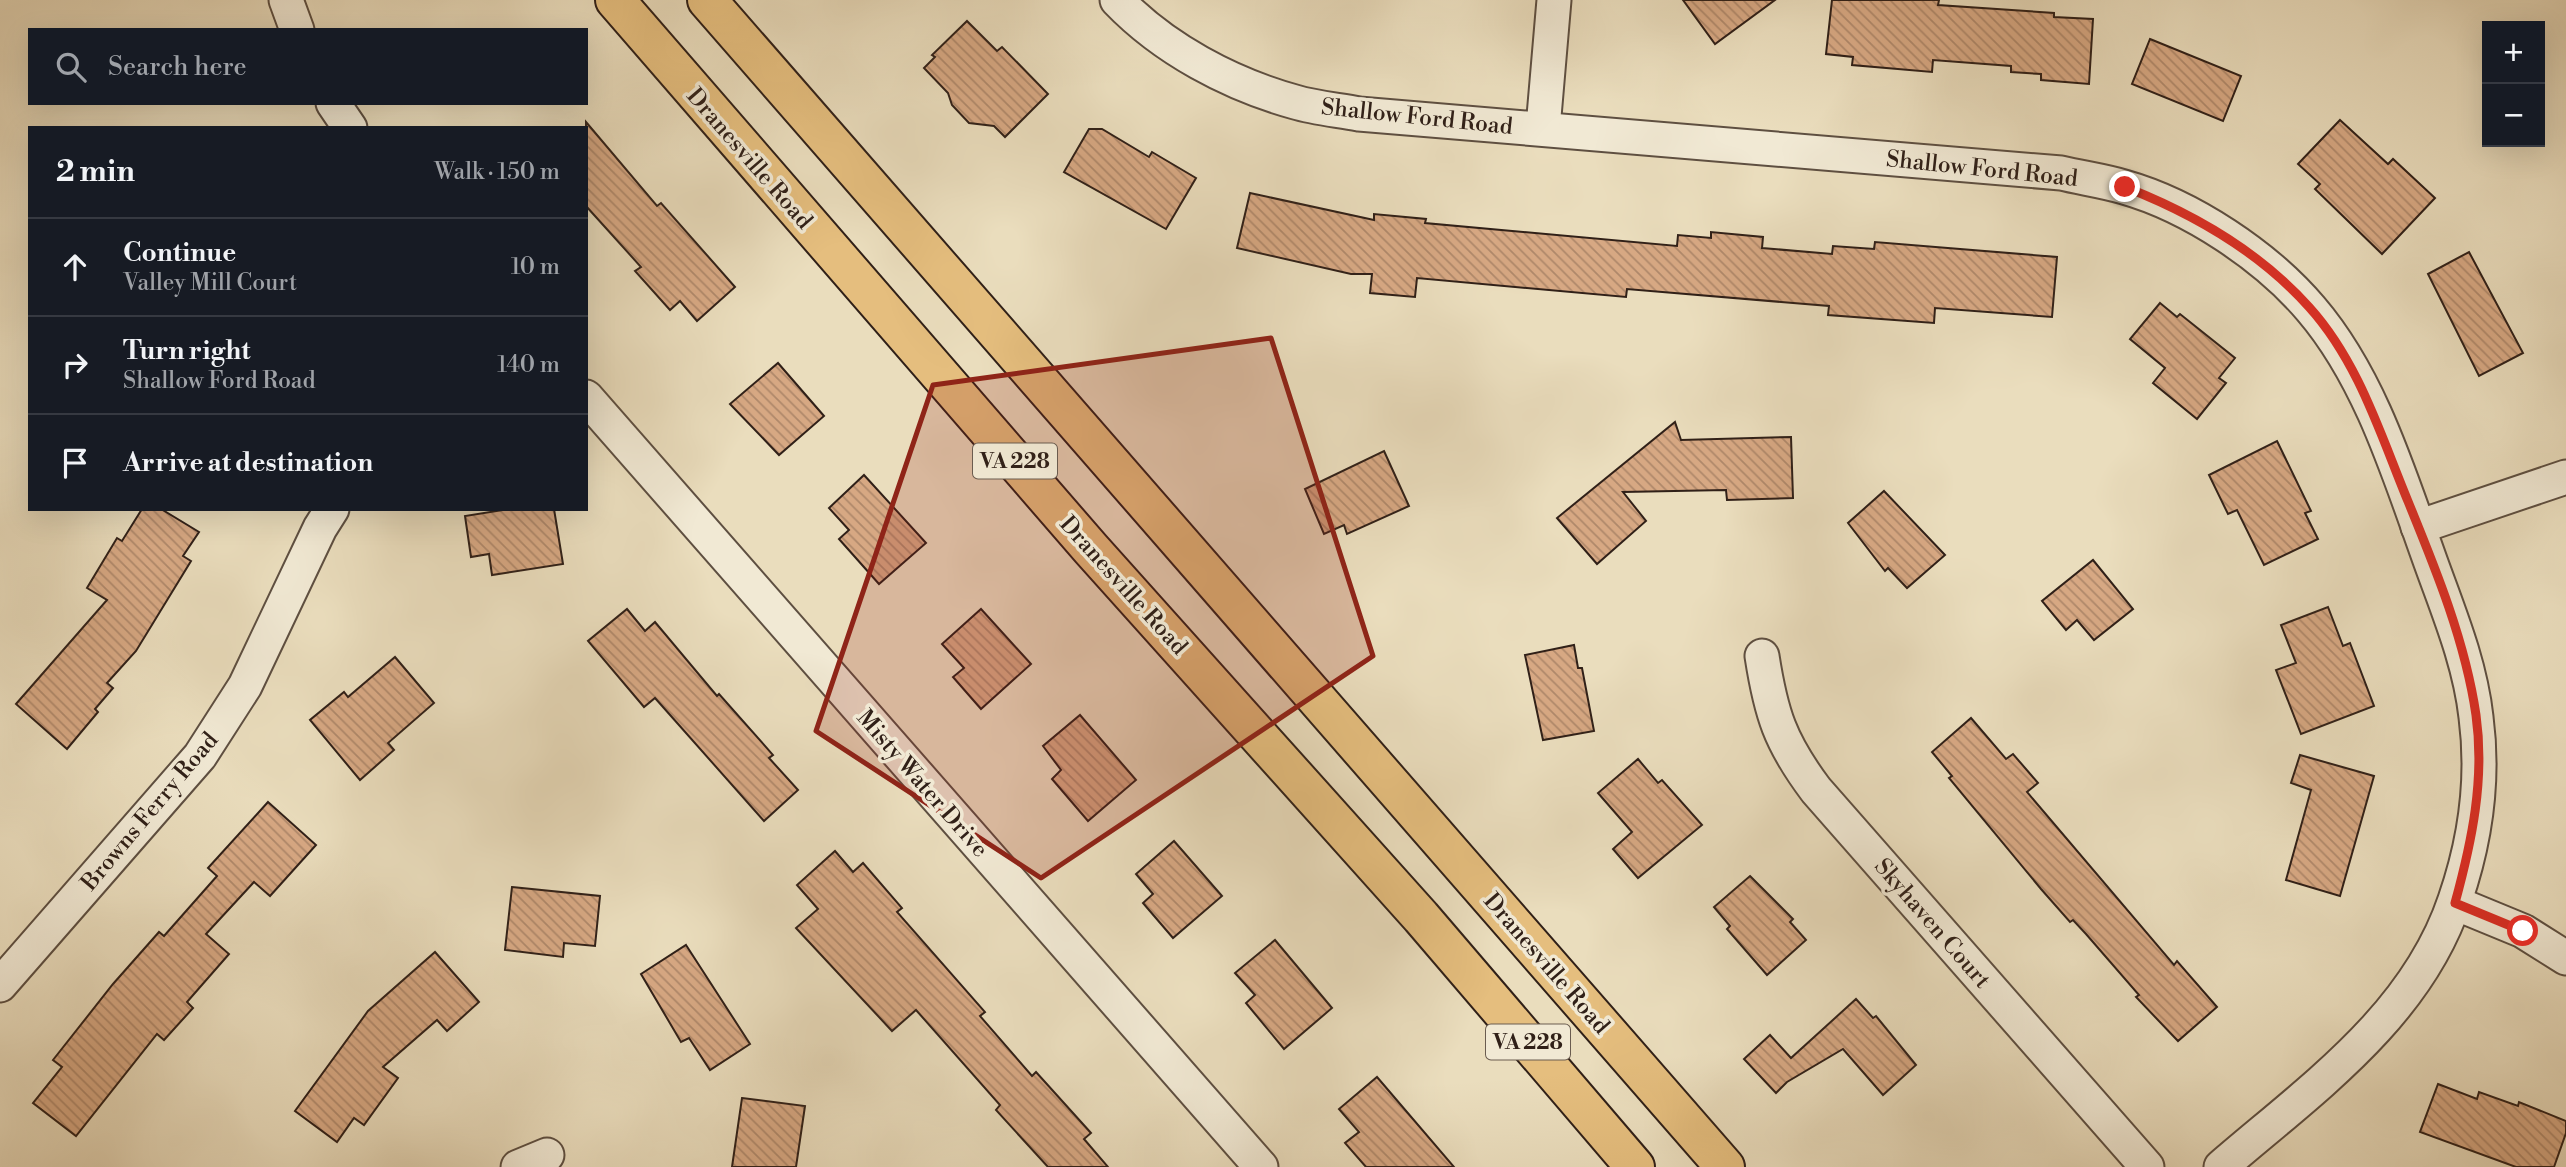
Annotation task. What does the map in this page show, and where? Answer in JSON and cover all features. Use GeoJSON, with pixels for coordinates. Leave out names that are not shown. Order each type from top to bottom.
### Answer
{"type":"FeatureCollection","features":[{"type":"Feature","properties":{"kind":"main road","name":"Dranesville Road"},"geometry":{"type":"LineString","coordinates":[[615,0],[1082,539],[1421,918],[1635,1167]]}},
{"type":"Feature","properties":{"kind":"main road","name":"Dranesville Road"},"geometry":{"type":"LineString","coordinates":[[707,0],[1725,1167]]}},
{"type":"Feature","properties":{"kind":"street"},"geometry":{"type":"LineString","coordinates":[[286,0],[296,28]]}},
{"type":"Feature","properties":{"kind":"street","name":"Shallow Ford Road"},"geometry":{"type":"LineString","coordinates":[[1118,0],[1133,16],[1181,51],[1239,83],[1296,102],[1359,114],[2062,173],[2125,187],[2205,222],[2254,257],[2309,306],[2363,389],[2418,527],[2463,651],[2476,716],[2479,782],[2471,846],[2455,903],[2426,963],[2386,1016],[2354,1052],[2221,1167]]}},
{"type":"Feature","properties":{"kind":"street"},"geometry":{"type":"LineString","coordinates":[[1542,128],[1555,0]]}},
{"type":"Feature","properties":{"kind":"street"},"geometry":{"type":"LineString","coordinates":[[334,105],[349,126]]}},
{"type":"Feature","properties":{"kind":"street","name":"Misty Water Drive"},"geometry":{"type":"LineString","coordinates":[[588,399],[1261,1167]]}},
{"type":"Feature","properties":{"kind":"street"},"geometry":{"type":"LineString","coordinates":[[2418,527],[2566,477]]}},
{"type":"Feature","properties":{"kind":"street","name":"Browns Ferry Road"},"geometry":{"type":"LineString","coordinates":[[0,985],[200,756],[245,686],[320,528],[331,511]]}},
{"type":"Feature","properties":{"kind":"street","name":"Skyhaven Court"},"geometry":{"type":"LineString","coordinates":[[1762,656],[1770,705],[1780,735],[1809,781],[2147,1167]]}},
{"type":"Feature","properties":{"kind":"street"},"geometry":{"type":"LineString","coordinates":[[2455,903],[2523,931],[2566,958]]}},
{"type":"Feature","properties":{"kind":"highlighted area"},"geometry":{"type":"Polygon","coordinates":[[[1271,338],[1373,656],[1041,878],[816,731],[933,385],[1271,338]]]}},
{"type":"Feature","properties":{"kind":"building"},"geometry":{"type":"Polygon","coordinates":[[[1683,0],[1775,0],[1715,44],[1683,0]]]}},
{"type":"Feature","properties":{"kind":"building"},"geometry":{"type":"Polygon","coordinates":[[[1832,0],[1939,0],[1938,5],[2054,13],[2054,17],[2093,19],[2089,84],[2041,80],[2041,74],[2011,72],[2011,66],[1933,60],[1932,72],[1852,65],[1853,57],[1826,54],[1832,0]]]}},
{"type":"Feature","properties":{"kind":"building"},"geometry":{"type":"Polygon","coordinates":[[[967,21],[997,51],[1002,47],[1048,94],[1005,137],[994,126],[969,123],[952,105],[948,93],[924,68],[935,57],[932,55],[967,21]]]}},
{"type":"Feature","properties":{"kind":"building"},"geometry":{"type":"Polygon","coordinates":[[[2150,39],[2241,76],[2223,121],[2132,84],[2150,39]]]}},
{"type":"Feature","properties":{"kind":"building"},"geometry":{"type":"Polygon","coordinates":[[[2340,120],[2388,164],[2393,159],[2435,198],[2382,254],[2315,189],[2320,184],[2298,164],[2340,120]]]}},
{"type":"Feature","properties":{"kind":"building"},"geometry":{"type":"Polygon","coordinates":[[[586,122],[657,206],[661,203],[735,287],[697,321],[680,301],[670,310],[635,271],[641,267],[588,208],[586,122]]]}},
{"type":"Feature","properties":{"kind":"building"},"geometry":{"type":"Polygon","coordinates":[[[1089,129],[1102,129],[1149,157],[1152,152],[1196,178],[1166,229],[1064,172],[1089,129]]]}},
{"type":"Feature","properties":{"kind":"building"},"geometry":{"type":"Polygon","coordinates":[[[1250,193],[1374,220],[1374,214],[1426,219],[1425,223],[1677,246],[1678,235],[1711,238],[1711,232],[1763,237],[1762,248],[1832,254],[1833,246],[1874,249],[1875,242],[2057,257],[2052,317],[1935,308],[1934,323],[1828,315],[1829,306],[1627,289],[1626,297],[1417,278],[1415,297],[1370,293],[1372,274],[1351,274],[1237,248],[1250,193]]]}},
{"type":"Feature","properties":{"kind":"building"},"geometry":{"type":"Polygon","coordinates":[[[2469,252],[2523,353],[2479,376],[2428,274],[2469,252]]]}},
{"type":"Feature","properties":{"kind":"building"},"geometry":{"type":"Polygon","coordinates":[[[2160,303],[2177,317],[2180,314],[2235,358],[2219,378],[2226,383],[2197,419],[2153,383],[2165,368],[2130,339],[2160,303]]]}},
{"type":"Feature","properties":{"kind":"building"},"geometry":{"type":"Polygon","coordinates":[[[778,363],[824,416],[779,455],[730,404],[778,363]]]}},
{"type":"Feature","properties":{"kind":"building"},"geometry":{"type":"Polygon","coordinates":[[[1675,422],[1681,440],[1791,437],[1793,498],[1727,500],[1726,490],[1623,492],[1646,521],[1597,564],[1557,518],[1675,422]]]}},
{"type":"Feature","properties":{"kind":"building"},"geometry":{"type":"Polygon","coordinates":[[[2277,441],[2311,511],[2305,513],[2318,539],[2264,565],[2237,510],[2228,514],[2209,475],[2277,441]]]}},
{"type":"Feature","properties":{"kind":"building"},"geometry":{"type":"Polygon","coordinates":[[[1384,451],[1409,506],[1347,534],[1344,525],[1324,534],[1305,489],[1384,451]]]}},
{"type":"Feature","properties":{"kind":"building"},"geometry":{"type":"Polygon","coordinates":[[[864,475],[926,543],[879,584],[839,539],[849,530],[829,508],[864,475]]]}},
{"type":"Feature","properties":{"kind":"building"},"geometry":{"type":"Polygon","coordinates":[[[1884,491],[1945,555],[1907,588],[1888,568],[1885,571],[1848,523],[1884,491]]]}},
{"type":"Feature","properties":{"kind":"building"},"geometry":{"type":"Polygon","coordinates":[[[141,511],[164,511],[199,532],[183,556],[191,561],[136,651],[107,683],[113,688],[95,709],[98,712],[67,749],[16,704],[107,600],[87,588],[117,538],[122,541],[141,511]]]}},
{"type":"Feature","properties":{"kind":"building"},"geometry":{"type":"Polygon","coordinates":[[[496,511],[554,511],[563,564],[492,575],[489,554],[471,557],[465,516],[496,511]]]}},
{"type":"Feature","properties":{"kind":"building"},"geometry":{"type":"Polygon","coordinates":[[[2093,560],[2133,609],[2094,640],[2077,620],[2066,630],[2042,601],[2093,560]]]}},
{"type":"Feature","properties":{"kind":"building"},"geometry":{"type":"Polygon","coordinates":[[[2328,607],[2343,646],[2350,643],[2374,706],[2301,734],[2276,670],[2296,663],[2281,625],[2328,607]]]}},
{"type":"Feature","properties":{"kind":"building"},"geometry":{"type":"Polygon","coordinates":[[[627,609],[645,631],[655,622],[717,696],[719,694],[773,755],[769,758],[798,790],[764,821],[655,698],[644,707],[588,641],[627,609]]]}},
{"type":"Feature","properties":{"kind":"building"},"geometry":{"type":"Polygon","coordinates":[[[981,609],[1031,664],[981,709],[953,677],[964,668],[942,644],[981,609]]]}},
{"type":"Feature","properties":{"kind":"building"},"geometry":{"type":"Polygon","coordinates":[[[1574,645],[1578,668],[1582,668],[1594,731],[1543,740],[1525,655],[1574,645]]]}},
{"type":"Feature","properties":{"kind":"building"},"geometry":{"type":"Polygon","coordinates":[[[395,657],[434,703],[388,743],[394,750],[360,780],[310,720],[344,692],[348,697],[395,657]]]}},
{"type":"Feature","properties":{"kind":"building"},"geometry":{"type":"Polygon","coordinates":[[[1080,715],[1136,780],[1088,821],[1052,779],[1061,770],[1043,746],[1080,715]]]}},
{"type":"Feature","properties":{"kind":"building"},"geometry":{"type":"Polygon","coordinates":[[[1971,718],[2006,759],[2013,754],[2038,783],[2027,792],[2174,965],[2177,961],[2217,1007],[2178,1041],[2136,997],[2139,995],[2086,934],[2073,920],[2070,922],[2041,889],[1949,778],[1952,776],[1932,752],[1971,718]]]}},
{"type":"Feature","properties":{"kind":"building"},"geometry":{"type":"Polygon","coordinates":[[[2300,755],[2374,776],[2340,896],[2286,880],[2311,790],[2291,783],[2300,755]]]}},
{"type":"Feature","properties":{"kind":"building"},"geometry":{"type":"Polygon","coordinates":[[[1638,759],[1658,783],[1662,780],[1702,825],[1638,878],[1613,849],[1632,832],[1598,793],[1638,759]]]}},
{"type":"Feature","properties":{"kind":"building"},"geometry":{"type":"Polygon","coordinates":[[[268,802],[316,845],[270,896],[254,882],[206,934],[229,954],[187,1002],[193,1008],[164,1040],[157,1034],[76,1136],[33,1103],[62,1067],[53,1060],[113,984],[159,932],[164,936],[217,876],[208,868],[268,802]]]}},
{"type":"Feature","properties":{"kind":"building"},"geometry":{"type":"Polygon","coordinates":[[[1174,841],[1222,896],[1173,938],[1143,903],[1153,894],[1136,874],[1174,841]]]}},
{"type":"Feature","properties":{"kind":"building"},"geometry":{"type":"Polygon","coordinates":[[[835,851],[853,872],[863,863],[902,908],[897,912],[985,1012],[980,1016],[1032,1076],[1036,1072],[1091,1133],[1084,1139],[1108,1167],[1048,1167],[996,1110],[1000,1105],[916,1010],[892,1031],[796,928],[818,909],[797,885],[835,851]]]}},
{"type":"Feature","properties":{"kind":"building"},"geometry":{"type":"Polygon","coordinates":[[[1750,876],[1793,919],[1790,922],[1806,940],[1767,975],[1727,929],[1730,926],[1714,907],[1750,876]]]}},
{"type":"Feature","properties":{"kind":"building"},"geometry":{"type":"Polygon","coordinates":[[[512,887],[600,896],[595,946],[564,943],[563,957],[505,950],[512,887]]]}},
{"type":"Feature","properties":{"kind":"building"},"geometry":{"type":"Polygon","coordinates":[[[1275,940],[1332,1008],[1284,1049],[1246,1003],[1255,995],[1235,973],[1275,940]]]}},
{"type":"Feature","properties":{"kind":"building"},"geometry":{"type":"Polygon","coordinates":[[[686,945],[750,1044],[710,1070],[689,1038],[681,1042],[641,974],[686,945]]]}},
{"type":"Feature","properties":{"kind":"building"},"geometry":{"type":"Polygon","coordinates":[[[435,952],[479,1002],[447,1031],[437,1020],[383,1067],[398,1078],[364,1125],[354,1118],[337,1142],[295,1111],[368,1011],[435,952]]]}},
{"type":"Feature","properties":{"kind":"building"},"geometry":{"type":"Polygon","coordinates":[[[1856,999],[1873,1018],[1876,1016],[1916,1065],[1883,1095],[1843,1049],[1787,1082],[1776,1093],[1744,1059],[1770,1035],[1791,1058],[1856,999]]]}},
{"type":"Feature","properties":{"kind":"building"},"geometry":{"type":"Polygon","coordinates":[[[1377,1077],[1454,1167],[1366,1167],[1345,1143],[1359,1132],[1339,1109],[1377,1077]]]}},
{"type":"Feature","properties":{"kind":"building"},"geometry":{"type":"Polygon","coordinates":[[[2438,1084],[2477,1099],[2479,1092],[2518,1106],[2519,1102],[2566,1121],[2566,1133],[2554,1167],[2516,1167],[2420,1132],[2438,1084]]]}},
{"type":"Feature","properties":{"kind":"building"},"geometry":{"type":"Polygon","coordinates":[[[742,1098],[805,1106],[796,1167],[732,1167],[742,1098]]]}},
{"type":"Feature","properties":{"kind":"route"},"geometry":{"type":"LineString","coordinates":[[2125,187],[2205,222],[2254,257],[2309,306],[2363,389],[2418,527],[2463,651],[2476,716],[2479,782],[2471,846],[2455,903],[2523,931]]}}]}
